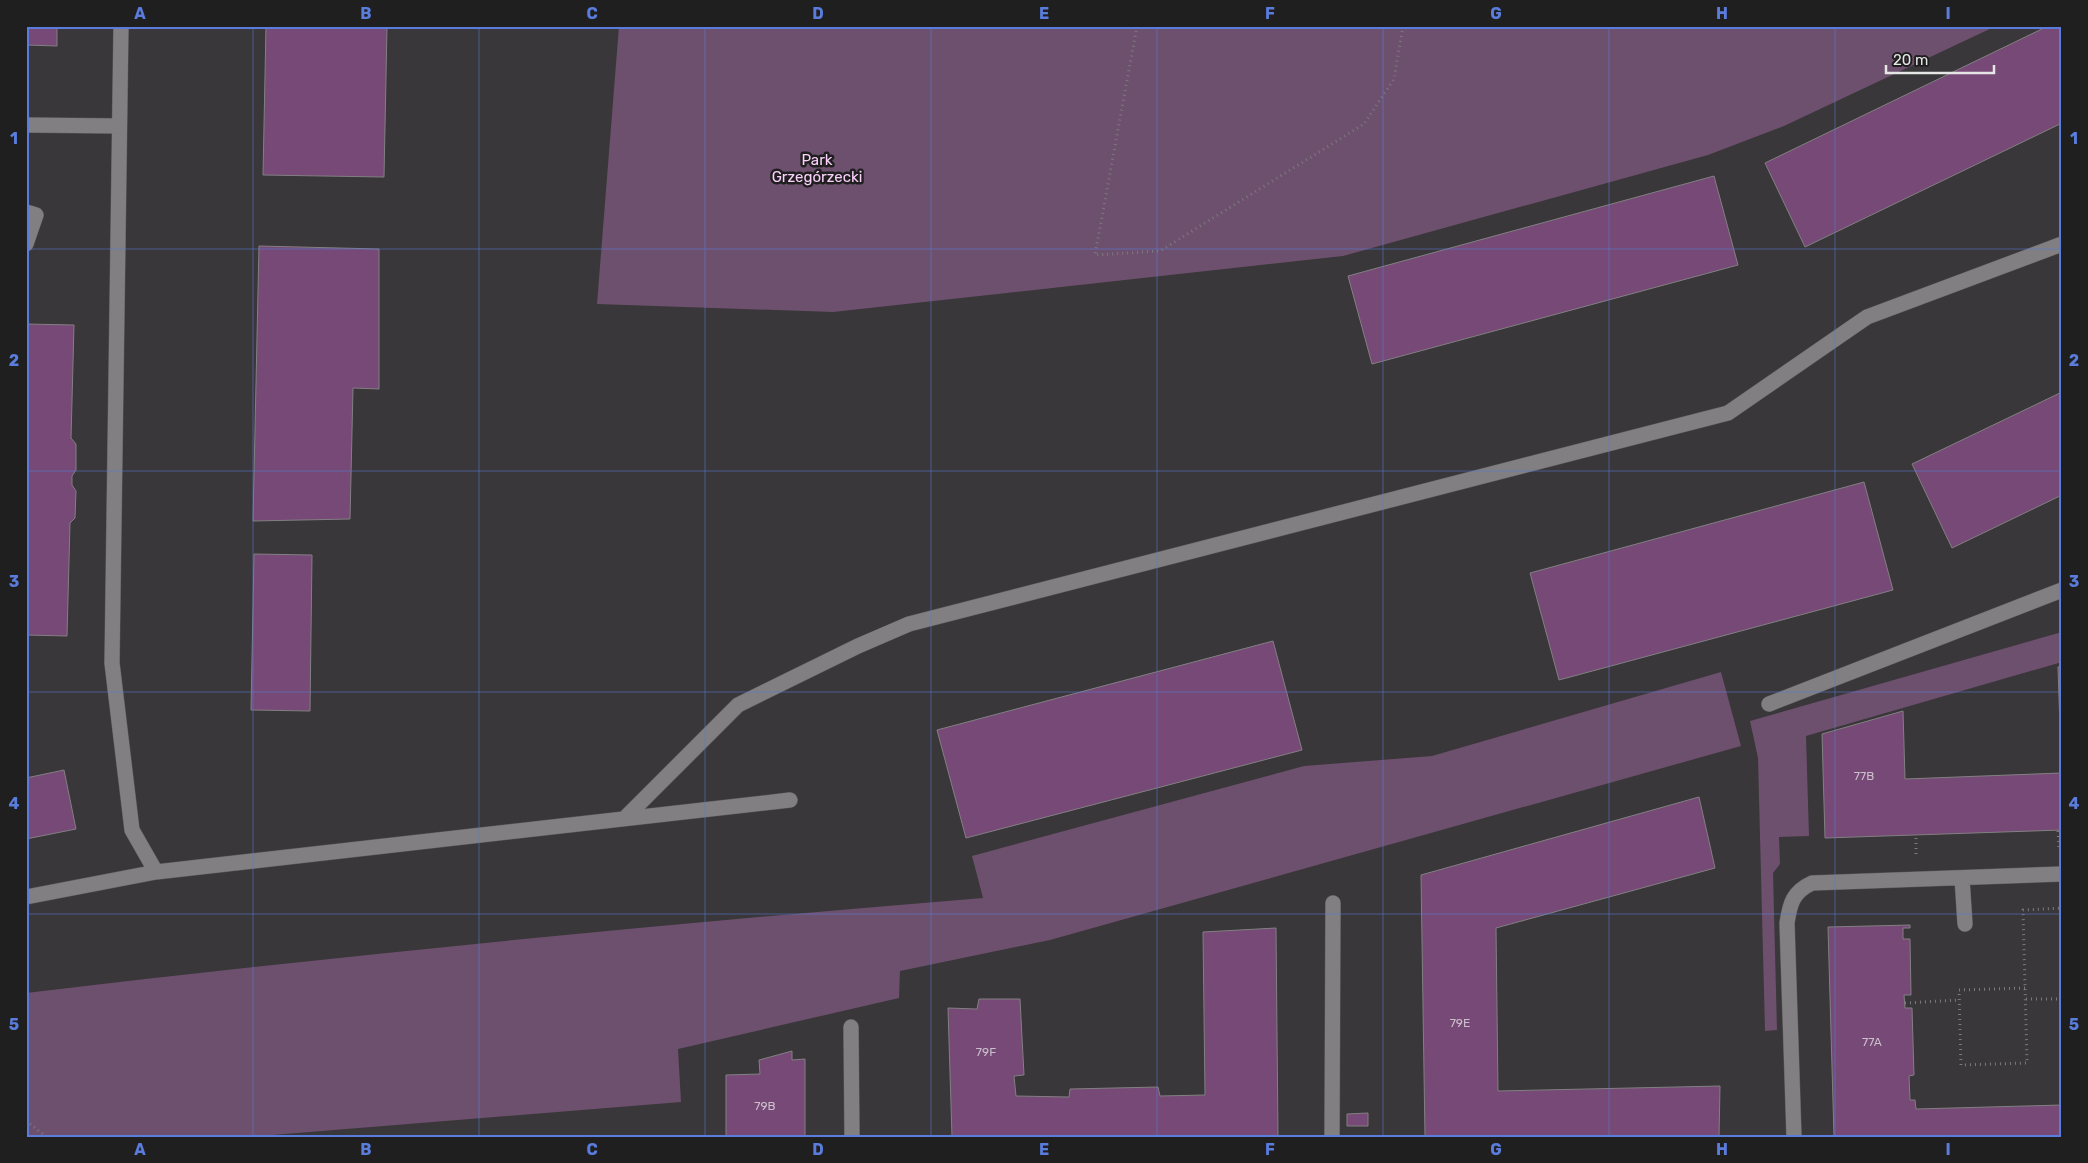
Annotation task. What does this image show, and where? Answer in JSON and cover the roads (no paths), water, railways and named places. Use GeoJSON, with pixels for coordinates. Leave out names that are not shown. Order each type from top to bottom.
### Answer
{"type":"FeatureCollection","features":[{"type":"Feature","properties":{"kind":"street"},"geometry":{"type":"LineString","coordinates":[[121,26],[112,663],[132,830],[156,872]]}},
{"type":"Feature","properties":{"kind":"street"},"geometry":{"type":"LineString","coordinates":[[26,125],[119,126]]}},
{"type":"Feature","properties":{"kind":"street"},"geometry":{"type":"LineString","coordinates":[[26,244],[31,214]]}},
{"type":"Feature","properties":{"kind":"street"},"geometry":{"type":"LineString","coordinates":[[625,818],[738,705],[858,646],[909,624],[1728,413],[1867,317],[2062,244]]}},
{"type":"Feature","properties":{"kind":"street"},"geometry":{"type":"LineString","coordinates":[[1768,704],[2062,590]]}},
{"type":"Feature","properties":{"kind":"street"},"geometry":{"type":"LineString","coordinates":[[26,897],[156,872],[790,800]]}},
{"type":"Feature","properties":{"kind":"street"},"geometry":{"type":"LineString","coordinates":[[1794,1137],[1786,923],[1789,906],[1799,889],[1812,883],[2062,874]]}},
{"type":"Feature","properties":{"kind":"street"},"geometry":{"type":"LineString","coordinates":[[1962,878],[1965,924]]}},
{"type":"Feature","properties":{"kind":"street"},"geometry":{"type":"LineString","coordinates":[[1332,1137],[1333,903]]}},
{"type":"Feature","properties":{"kind":"street"},"geometry":{"type":"LineString","coordinates":[[851,1027],[852,1137]]}},
{"type":"Feature","properties":{"kind":"park label","name":"Park Grzegórzecki"},"geometry":{"type":"Point","coordinates":[817,168]}}]}
